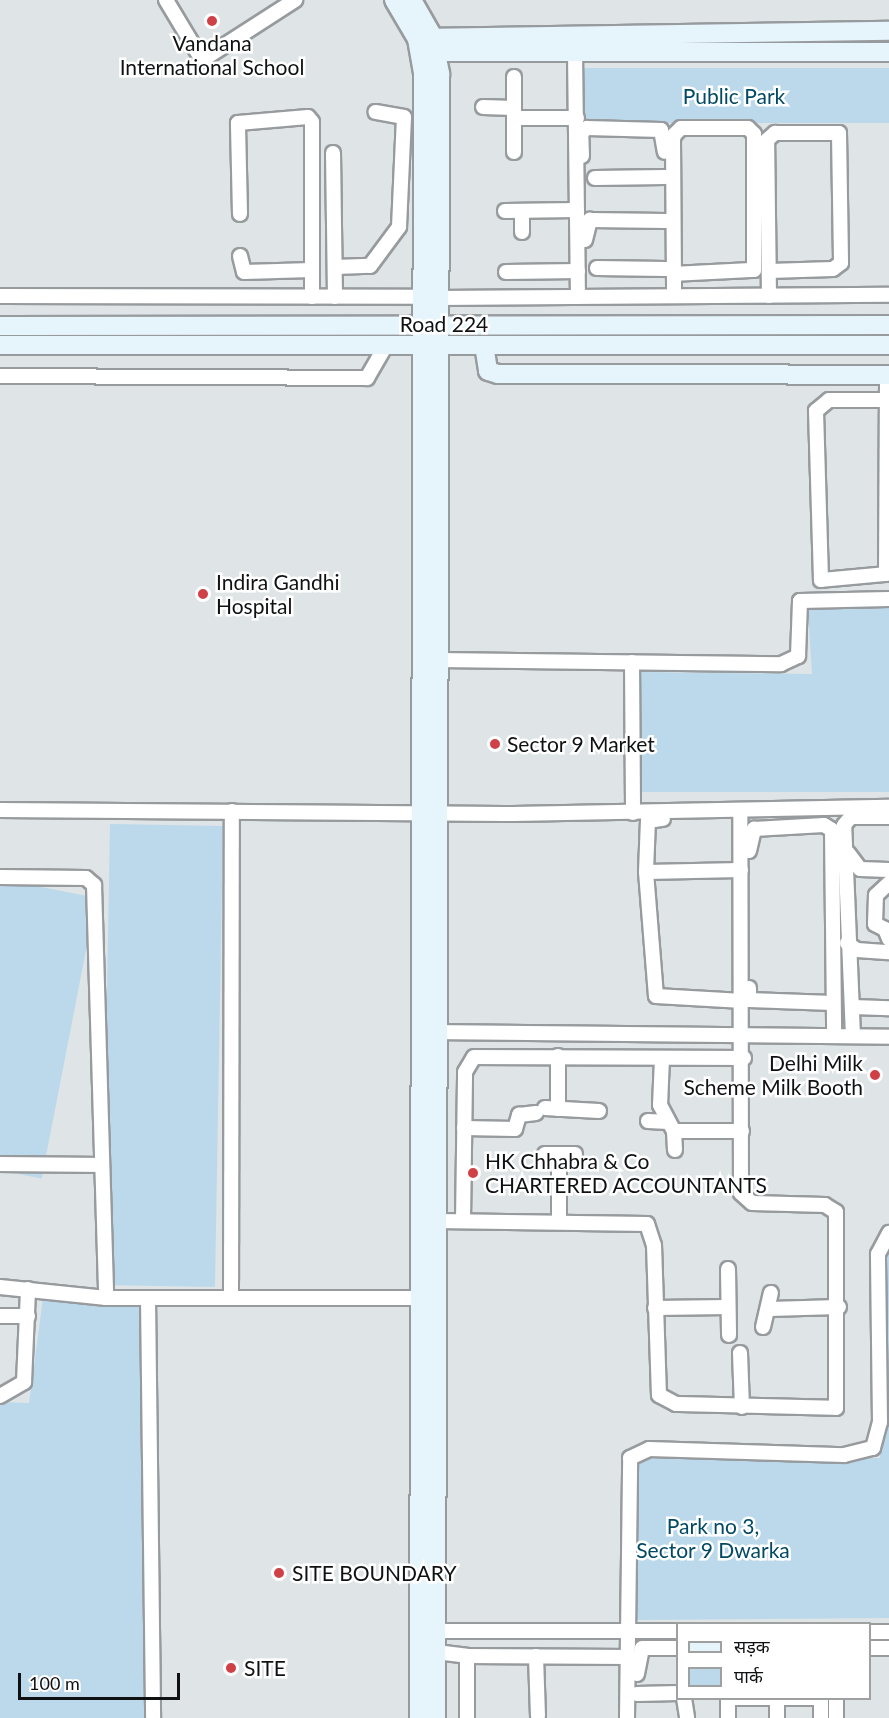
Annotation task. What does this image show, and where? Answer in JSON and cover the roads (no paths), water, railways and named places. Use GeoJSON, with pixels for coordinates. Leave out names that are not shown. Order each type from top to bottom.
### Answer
{"type":"FeatureCollection","features":[{"type":"Feature","properties":{"kind":"street"},"geometry":{"type":"LineString","coordinates":[[166,0],[202,60],[295,0]]}},
{"type":"Feature","properties":{"kind":"street"},"geometry":{"type":"LineString","coordinates":[[394,0],[427,44],[575,53],[889,52]]}},
{"type":"Feature","properties":{"kind":"street"},"geometry":{"type":"LineString","coordinates":[[412,0],[427,44],[430,297],[430,812],[420,1298],[419,1718]]}},
{"type":"Feature","properties":{"kind":"street"},"geometry":{"type":"LineString","coordinates":[[427,44],[889,32]]}},
{"type":"Feature","properties":{"kind":"street"},"geometry":{"type":"LineString","coordinates":[[575,53],[578,297]]}},
{"type":"Feature","properties":{"kind":"street"},"geometry":{"type":"LineString","coordinates":[[514,77],[514,152]]}},
{"type":"Feature","properties":{"kind":"street"},"geometry":{"type":"LineString","coordinates":[[483,107],[514,113],[577,118]]}},
{"type":"Feature","properties":{"kind":"street"},"geometry":{"type":"LineString","coordinates":[[335,267],[370,266],[399,227],[404,117],[375,112]]}},
{"type":"Feature","properties":{"kind":"street"},"geometry":{"type":"LineString","coordinates":[[240,214],[238,123],[308,117],[312,122],[312,297]]}},
{"type":"Feature","properties":{"kind":"street"},"geometry":{"type":"LineString","coordinates":[[597,268],[670,272],[754,270],[754,134],[748,128],[681,128],[674,135],[670,272],[670,296]]}},
{"type":"Feature","properties":{"kind":"street"},"geometry":{"type":"LineString","coordinates":[[582,156],[584,129],[661,130],[670,272]]}},
{"type":"Feature","properties":{"kind":"street"},"geometry":{"type":"LineString","coordinates":[[769,271],[833,269],[841,263],[839,133],[768,137],[769,296]]}},
{"type":"Feature","properties":{"kind":"street"},"geometry":{"type":"LineString","coordinates":[[335,297],[333,158],[348,163]]}},
{"type":"Feature","properties":{"kind":"street"},"geometry":{"type":"LineString","coordinates":[[595,178],[665,177]]}},
{"type":"Feature","properties":{"kind":"street"},"geometry":{"type":"LineString","coordinates":[[505,211],[577,210]]}},
{"type":"Feature","properties":{"kind":"street"},"geometry":{"type":"LineString","coordinates":[[522,212],[522,232]]}},
{"type":"Feature","properties":{"kind":"street"},"geometry":{"type":"LineString","coordinates":[[584,257],[590,220],[666,221]]}},
{"type":"Feature","properties":{"kind":"street"},"geometry":{"type":"LineString","coordinates":[[240,256],[244,272],[312,270]]}},
{"type":"Feature","properties":{"kind":"street"},"geometry":{"type":"LineString","coordinates":[[506,272],[578,271]]}},
{"type":"Feature","properties":{"kind":"street"},"geometry":{"type":"LineString","coordinates":[[0,296],[889,295]]}},
{"type":"Feature","properties":{"kind":"street","name":"Road 224"},"geometry":{"type":"LineString","coordinates":[[0,326],[889,325]]}},
{"type":"Feature","properties":{"kind":"street","name":"Road 224"},"geometry":{"type":"LineString","coordinates":[[0,345],[889,345]]}},
{"type":"Feature","properties":{"kind":"street"},"geometry":{"type":"LineString","coordinates":[[0,376],[367,378],[386,345]]}},
{"type":"Feature","properties":{"kind":"street"},"geometry":{"type":"LineString","coordinates":[[429,345],[438,660],[430,812],[437,1032],[436,1718]]}},
{"type":"Feature","properties":{"kind":"street"},"geometry":{"type":"LineString","coordinates":[[438,660],[781,664],[798,656],[800,601],[888,599],[885,576],[888,375],[498,374],[488,371],[484,345]]}},
{"type":"Feature","properties":{"kind":"street"},"geometry":{"type":"LineString","coordinates":[[885,576],[819,579],[815,415],[829,400],[886,400]]}},
{"type":"Feature","properties":{"kind":"street"},"geometry":{"type":"LineString","coordinates":[[632,662],[633,813]]}},
{"type":"Feature","properties":{"kind":"street"},"geometry":{"type":"LineString","coordinates":[[743,1001],[656,996],[646,872],[649,819],[740,816],[832,808],[889,807]]}},
{"type":"Feature","properties":{"kind":"street"},"geometry":{"type":"LineString","coordinates":[[832,808],[830,826],[834,1036]]}},
{"type":"Feature","properties":{"kind":"street"},"geometry":{"type":"LineString","coordinates":[[0,810],[633,813],[740,816]]}},
{"type":"Feature","properties":{"kind":"street"},"geometry":{"type":"LineString","coordinates":[[231,1298],[232,811]]}},
{"type":"Feature","properties":{"kind":"street"},"geometry":{"type":"LineString","coordinates":[[437,1221],[559,1220],[647,1224],[654,1245],[660,1395],[676,1404],[836,1408],[839,1307],[836,1212],[825,1205],[744,1198],[740,816]]}},
{"type":"Feature","properties":{"kind":"street"},"geometry":{"type":"LineString","coordinates":[[852,1036],[853,1007],[847,968],[852,946],[846,853],[847,819],[889,817]]}},
{"type":"Feature","properties":{"kind":"street"},"geometry":{"type":"LineString","coordinates":[[830,826],[760,828],[750,834],[749,998],[833,1003]]}},
{"type":"Feature","properties":{"kind":"street"},"geometry":{"type":"LineString","coordinates":[[846,853],[860,869],[889,871]]}},
{"type":"Feature","properties":{"kind":"street"},"geometry":{"type":"LineString","coordinates":[[646,872],[741,870]]}},
{"type":"Feature","properties":{"kind":"street"},"geometry":{"type":"LineString","coordinates":[[0,877],[86,878],[94,885],[99,1165],[106,1298]]}},
{"type":"Feature","properties":{"kind":"street"},"geometry":{"type":"LineString","coordinates":[[889,883],[876,895],[874,924],[884,927],[889,939]]}},
{"type":"Feature","properties":{"kind":"street"},"geometry":{"type":"LineString","coordinates":[[852,946],[889,952]]}},
{"type":"Feature","properties":{"kind":"street"},"geometry":{"type":"LineString","coordinates":[[853,1007],[889,1008]]}},
{"type":"Feature","properties":{"kind":"street"},"geometry":{"type":"LineString","coordinates":[[437,1032],[889,1037]]}},
{"type":"Feature","properties":{"kind":"street"},"geometry":{"type":"LineString","coordinates":[[463,1221],[465,1072],[474,1058],[558,1056],[744,1058]]}},
{"type":"Feature","properties":{"kind":"street"},"geometry":{"type":"LineString","coordinates":[[546,1110],[558,1056]]}},
{"type":"Feature","properties":{"kind":"street"},"geometry":{"type":"LineString","coordinates":[[662,1058],[660,1105],[671,1126],[675,1150]]}},
{"type":"Feature","properties":{"kind":"street"},"geometry":{"type":"LineString","coordinates":[[464,1128],[515,1137],[519,1115],[546,1110],[599,1111]]}},
{"type":"Feature","properties":{"kind":"street"},"geometry":{"type":"LineString","coordinates":[[648,1121],[671,1126],[742,1131]]}},
{"type":"Feature","properties":{"kind":"street"},"geometry":{"type":"LineString","coordinates":[[559,1220],[552,1154],[575,1154]]}},
{"type":"Feature","properties":{"kind":"street"},"geometry":{"type":"LineString","coordinates":[[0,1164],[99,1165]]}},
{"type":"Feature","properties":{"kind":"street"},"geometry":{"type":"LineString","coordinates":[[627,1718],[628,1472],[638,1450],[844,1455],[873,1448],[880,1422],[878,1254],[889,1233]]}},
{"type":"Feature","properties":{"kind":"street"},"geometry":{"type":"LineString","coordinates":[[728,1269],[729,1335]]}},
{"type":"Feature","properties":{"kind":"street"},"geometry":{"type":"LineString","coordinates":[[0,1287],[106,1298],[420,1298]]}},
{"type":"Feature","properties":{"kind":"street"},"geometry":{"type":"LineString","coordinates":[[0,1396],[24,1382],[28,1289]]}},
{"type":"Feature","properties":{"kind":"street"},"geometry":{"type":"LineString","coordinates":[[763,1327],[769,1310],[771,1293]]}},
{"type":"Feature","properties":{"kind":"street"},"geometry":{"type":"LineString","coordinates":[[148,1298],[153,1718]]}},
{"type":"Feature","properties":{"kind":"street"},"geometry":{"type":"LineString","coordinates":[[655,1308],[728,1307]]}},
{"type":"Feature","properties":{"kind":"street"},"geometry":{"type":"LineString","coordinates":[[769,1310],[839,1307]]}},
{"type":"Feature","properties":{"kind":"street"},"geometry":{"type":"LineString","coordinates":[[0,1316],[28,1316]]}},
{"type":"Feature","properties":{"kind":"street"},"geometry":{"type":"LineString","coordinates":[[740,1353],[742,1407]]}},
{"type":"Feature","properties":{"kind":"street"},"geometry":{"type":"LineString","coordinates":[[436,1631],[676,1631]]}},
{"type":"Feature","properties":{"kind":"street"},"geometry":{"type":"LineString","coordinates":[[871,1632],[889,1632]]}},
{"type":"Feature","properties":{"kind":"street"},"geometry":{"type":"LineString","coordinates":[[636,1718],[640,1649],[676,1648]]}},
{"type":"Feature","properties":{"kind":"street"},"geometry":{"type":"LineString","coordinates":[[871,1648],[889,1648]]}},
{"type":"Feature","properties":{"kind":"street"},"geometry":{"type":"LineString","coordinates":[[436,1652],[467,1656],[628,1657]]}},
{"type":"Feature","properties":{"kind":"street"},"geometry":{"type":"LineString","coordinates":[[467,1656],[467,1718]]}},
{"type":"Feature","properties":{"kind":"street"},"geometry":{"type":"LineString","coordinates":[[540,1656],[541,1715]]}},
{"type":"Feature","properties":{"kind":"street"},"geometry":{"type":"LineString","coordinates":[[637,1694],[687,1704]]}},
{"type":"Feature","properties":{"kind":"street"},"geometry":{"type":"LineString","coordinates":[[728,1718],[730,1700]]}},
{"type":"Feature","properties":{"kind":"street"},"geometry":{"type":"LineString","coordinates":[[777,1700],[777,1718]]}},
{"type":"Feature","properties":{"kind":"street"},"geometry":{"type":"LineString","coordinates":[[821,1700],[821,1718]]}},
{"type":"Feature","properties":{"kind":"street"},"geometry":{"type":"LineString","coordinates":[[836,1700],[836,1718]]}},
{"type":"Feature","properties":{"kind":"place","name":"Vandana International School"},"geometry":{"type":"Point","coordinates":[212,21]}},
{"type":"Feature","properties":{"kind":"place","name":"Indira Gandhi Hospital"},"geometry":{"type":"Point","coordinates":[203,594]}},
{"type":"Feature","properties":{"kind":"place","name":"Sector 9 Market"},"geometry":{"type":"Point","coordinates":[495,744]}},
{"type":"Feature","properties":{"kind":"place","name":"Delhi Milk Scheme Milk Booth"},"geometry":{"type":"Point","coordinates":[875,1075]}},
{"type":"Feature","properties":{"kind":"place","name":"HK Chhabra & Co CHARTERED ACCOUNTANTS"},"geometry":{"type":"Point","coordinates":[473,1173]}},
{"type":"Feature","properties":{"kind":"place","name":"SITE BOUNDARY"},"geometry":{"type":"Point","coordinates":[279,1573]}},
{"type":"Feature","properties":{"kind":"place","name":"SITE"},"geometry":{"type":"Point","coordinates":[231,1668]}},
{"type":"Feature","properties":{"kind":"park label","name":"Public Park"},"geometry":{"type":"Point","coordinates":[734,96]}},
{"type":"Feature","properties":{"kind":"park label","name":"Park no 3, Sector 9 Dwarka"},"geometry":{"type":"Point","coordinates":[713,1538]}}]}
